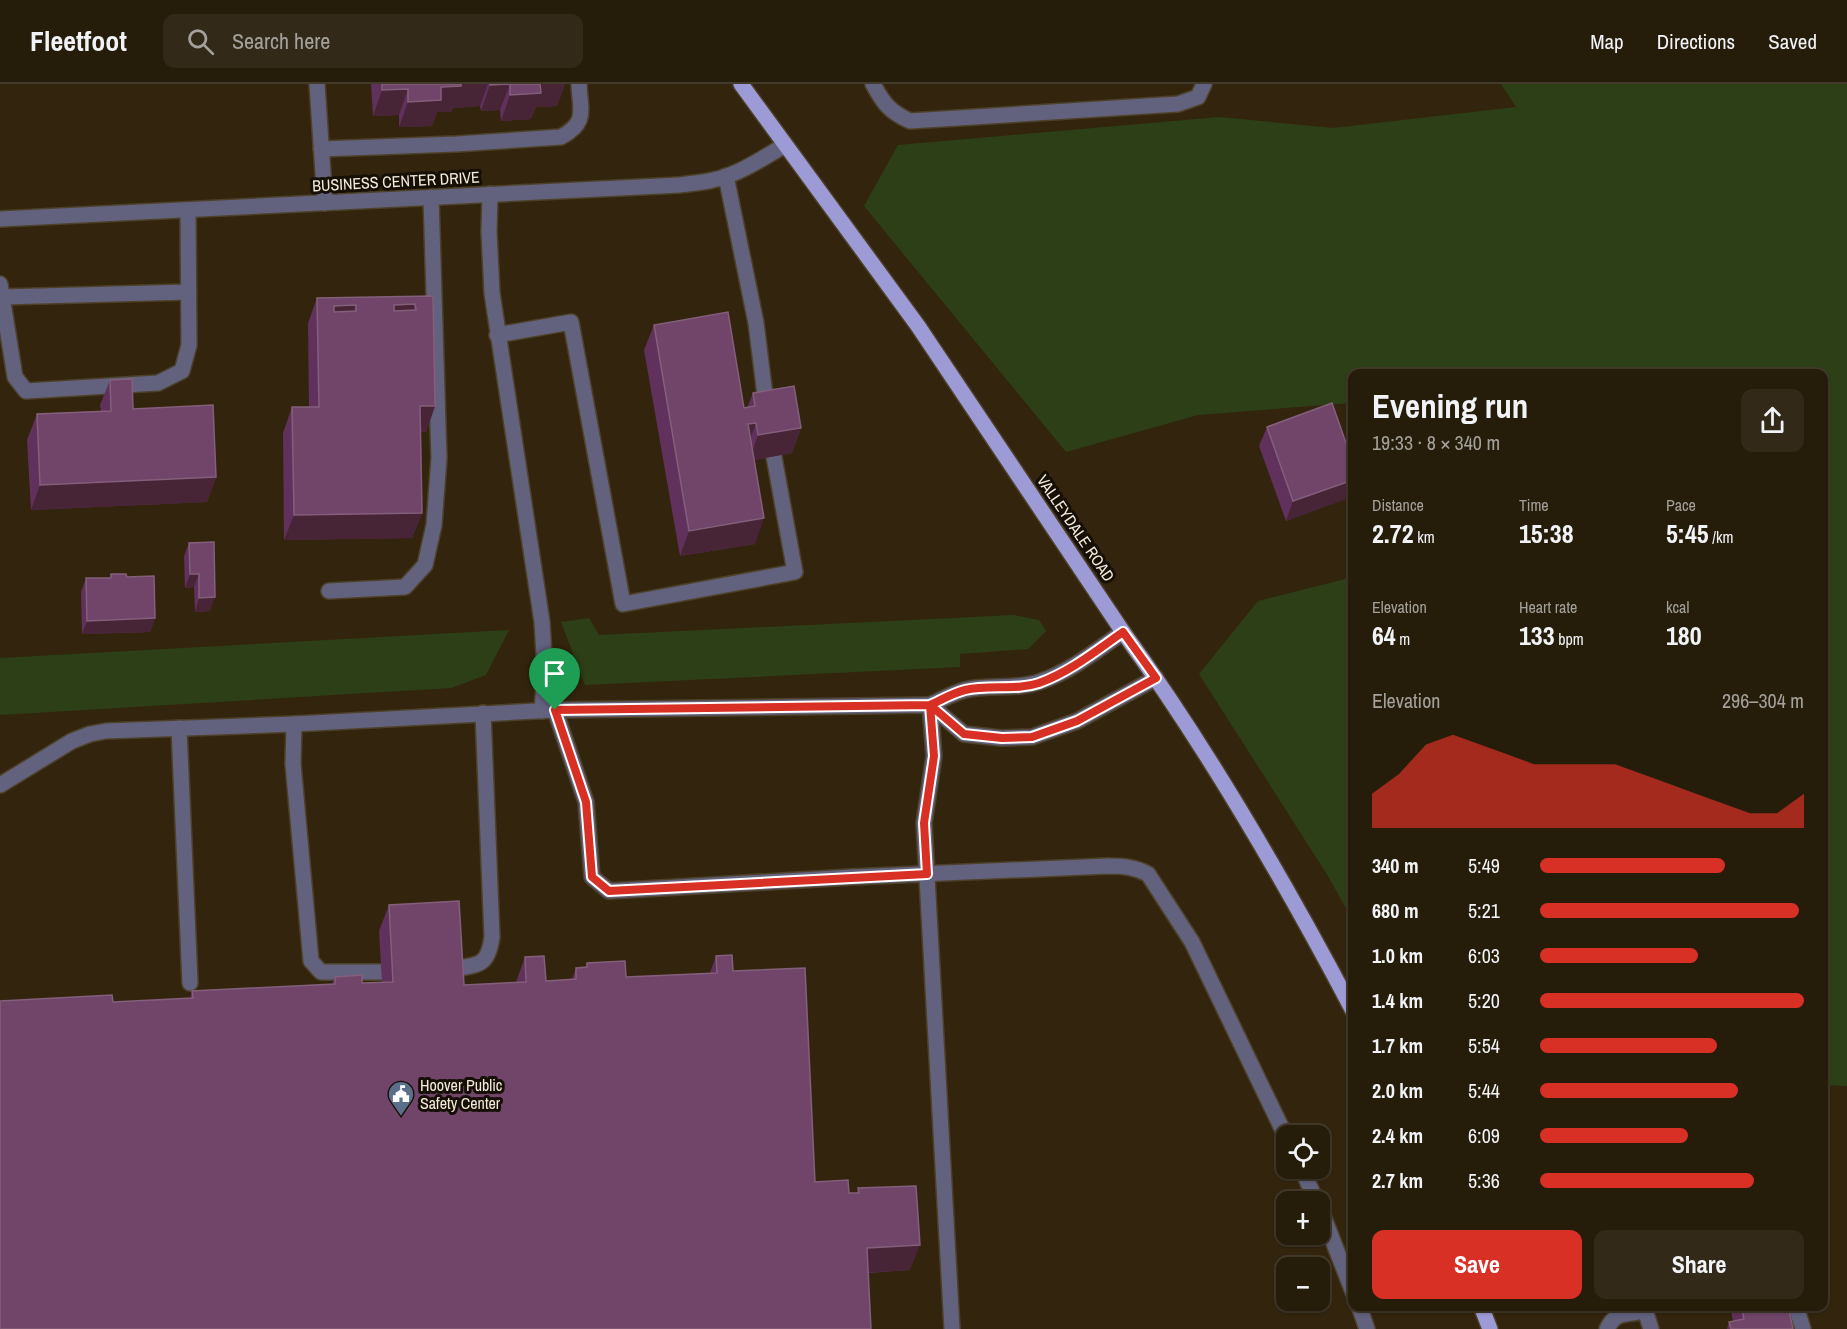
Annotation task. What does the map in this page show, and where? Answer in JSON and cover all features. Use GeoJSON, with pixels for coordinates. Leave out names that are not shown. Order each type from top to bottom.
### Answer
{"type":"FeatureCollection","features":[{"type":"Feature","properties":{"kind":"main road","name":"VALLEYDALE ROAD"},"geometry":{"type":"LineString","coordinates":[[741,84],[918,326],[1156,678],[1263,844],[1348,1001]]}},
{"type":"Feature","properties":{"kind":"main road"},"geometry":{"type":"LineString","coordinates":[[1484,1311],[1490,1329]]}},
{"type":"Feature","properties":{"kind":"lane"},"geometry":{"type":"LineString","coordinates":[[317,84],[325,203]]}},
{"type":"Feature","properties":{"kind":"lane"},"geometry":{"type":"LineString","coordinates":[[321,149],[561,137],[573,130],[580,120],[579,84]]}},
{"type":"Feature","properties":{"kind":"lane"},"geometry":{"type":"LineString","coordinates":[[873,84],[893,114],[910,121],[1178,104],[1198,97],[1204,84]]}},
{"type":"Feature","properties":{"kind":"lane","name":"BUSINESS CENTER DRIVE"},"geometry":{"type":"LineString","coordinates":[[0,219],[680,185],[726,176],[750,166],[785,146]]}},
{"type":"Feature","properties":{"kind":"lane"},"geometry":{"type":"LineString","coordinates":[[726,176],[756,323],[768,414]]}},
{"type":"Feature","properties":{"kind":"lane"},"geometry":{"type":"LineString","coordinates":[[490,194],[489,232],[497,335],[542,622],[548,710],[586,802],[592,877],[609,891],[1108,866],[1139,869],[1148,874],[1192,942],[1280,1125]]}},
{"type":"Feature","properties":{"kind":"lane"},"geometry":{"type":"LineString","coordinates":[[329,591],[405,587],[425,565],[434,525],[439,458],[431,197]]}},
{"type":"Feature","properties":{"kind":"lane"},"geometry":{"type":"LineString","coordinates":[[188,210],[189,345],[182,370],[158,383],[26,391],[15,377],[1,290],[188,292]]}},
{"type":"Feature","properties":{"kind":"lane"},"geometry":{"type":"LineString","coordinates":[[497,335],[571,322],[623,604],[795,572],[774,456]]}},
{"type":"Feature","properties":{"kind":"lane"},"geometry":{"type":"LineString","coordinates":[[0,785],[72,741],[106,731],[294,724],[548,710],[930,705],[965,690],[1018,687],[1038,683],[1084,660],[1123,632]]}},
{"type":"Feature","properties":{"kind":"lane"},"geometry":{"type":"LineString","coordinates":[[930,705],[964,734],[1002,738],[1032,737],[1077,721],[1156,678]]}},
{"type":"Feature","properties":{"kind":"lane"},"geometry":{"type":"LineString","coordinates":[[930,705],[934,756],[924,823],[952,1329]]}},
{"type":"Feature","properties":{"kind":"lane"},"geometry":{"type":"LineString","coordinates":[[452,969],[478,966],[489,955],[492,937],[483,713]]}},
{"type":"Feature","properties":{"kind":"lane"},"geometry":{"type":"LineString","coordinates":[[294,724],[293,764],[311,961],[321,972],[381,972]]}},
{"type":"Feature","properties":{"kind":"lane"},"geometry":{"type":"LineString","coordinates":[[179,728],[190,983]]}},
{"type":"Feature","properties":{"kind":"lane"},"geometry":{"type":"LineString","coordinates":[[1330,1233],[1348,1279]]}},
{"type":"Feature","properties":{"kind":"lane"},"geometry":{"type":"LineString","coordinates":[[1361,1311],[1367,1329]]}},
{"type":"Feature","properties":{"kind":"lane"},"geometry":{"type":"LineString","coordinates":[[1607,1329],[1612,1319],[1636,1311]]}},
{"type":"Feature","properties":{"kind":"lane"},"geometry":{"type":"LineString","coordinates":[[1648,1311],[1651,1329]]}},
{"type":"Feature","properties":{"kind":"lane"},"geometry":{"type":"LineString","coordinates":[[1798,1311],[1803,1329]]}},
{"type":"Feature","properties":{"kind":"green space"},"geometry":{"type":"Polygon","coordinates":[[[1501,84],[1847,84],[1847,1086],[1828,1085],[1828,369],[1348,369],[1348,403],[1198,415],[1066,452],[864,206],[898,145],[1219,117],[1333,128],[1516,107],[1501,84]]]}},
{"type":"Feature","properties":{"kind":"green space"},"geometry":{"type":"Polygon","coordinates":[[[1348,578],[1348,912],[1328,876],[1199,674],[1258,601],[1348,578]]]}},
{"type":"Feature","properties":{"kind":"green space"},"geometry":{"type":"Polygon","coordinates":[[[1014,615],[1039,620],[1046,631],[1028,649],[960,654],[960,667],[585,685],[561,622],[589,618],[599,635],[1014,615]]]}},
{"type":"Feature","properties":{"kind":"green space"},"geometry":{"type":"Polygon","coordinates":[[[509,630],[486,675],[451,688],[0,715],[0,658],[509,630]]]}},
{"type":"Feature","properties":{"kind":"building"},"geometry":{"type":"Polygon","coordinates":[[[382,84],[461,84],[461,86],[441,87],[441,100],[408,102],[408,89],[382,90],[382,84]]]}},
{"type":"Feature","properties":{"kind":"building"},"geometry":{"type":"Polygon","coordinates":[[[510,84],[540,84],[541,93],[510,95],[510,84]]]}},
{"type":"Feature","properties":{"kind":"building"},"geometry":{"type":"Polygon","coordinates":[[[433,296],[435,406],[420,406],[422,513],[294,515],[292,407],[319,407],[317,298],[433,296]],[[415,304],[394,305],[394,311],[416,310],[415,304]],[[356,305],[334,306],[334,312],[356,311],[356,305]]]}},
{"type":"Feature","properties":{"kind":"building"},"geometry":{"type":"Polygon","coordinates":[[[728,312],[744,408],[755,406],[753,393],[794,386],[801,428],[758,435],[756,423],[748,424],[764,518],[689,531],[654,325],[728,312]]]}},
{"type":"Feature","properties":{"kind":"building"},"geometry":{"type":"Polygon","coordinates":[[[132,379],[133,409],[213,405],[216,477],[40,485],[37,414],[111,411],[110,380],[132,379]]]}},
{"type":"Feature","properties":{"kind":"building"},"geometry":{"type":"Polygon","coordinates":[[[1332,403],[1348,449],[1348,482],[1293,501],[1267,427],[1332,403]]]}},
{"type":"Feature","properties":{"kind":"building"},"geometry":{"type":"Polygon","coordinates":[[[214,542],[215,597],[199,598],[199,574],[190,574],[189,543],[214,542]]]}},
{"type":"Feature","properties":{"kind":"building"},"geometry":{"type":"Polygon","coordinates":[[[111,574],[126,574],[127,577],[154,576],[155,618],[87,621],[86,578],[111,578],[111,574]]]}},
{"type":"Feature","properties":{"kind":"building","name":"Hoover Public Safety Center"},"geometry":{"type":"Polygon","coordinates":[[[459,901],[464,985],[526,982],[525,957],[544,956],[546,981],[576,979],[576,968],[587,967],[587,963],[625,961],[626,977],[717,973],[716,956],[732,955],[733,971],[805,968],[815,1182],[848,1180],[849,1193],[859,1193],[858,1188],[916,1186],[920,1245],[867,1248],[871,1329],[0,1329],[0,1001],[112,995],[113,1002],[193,998],[192,991],[335,984],[335,977],[362,975],[362,983],[393,982],[389,905],[459,901]]]}},
{"type":"Feature","properties":{"kind":"building"},"geometry":{"type":"Polygon","coordinates":[[[1742,1311],[1789,1311],[1793,1329],[1731,1329],[1729,1322],[1744,1319],[1742,1311]]]}},
{"type":"Feature","properties":{"kind":"place","name":"Hoover Public Safety Center"},"geometry":{"type":"Point","coordinates":[401,1117]}},
{"type":"Feature","properties":{"kind":"route"},"geometry":{"type":"LineString","coordinates":[[555,710],[586,802],[592,877],[609,891],[692,887],[927,874],[924,823],[934,756],[930,705],[964,734],[1002,738],[1032,737],[1077,721],[1156,678],[1123,632],[1084,660],[1038,683],[1018,687],[965,690],[930,705],[555,710]]}}]}
